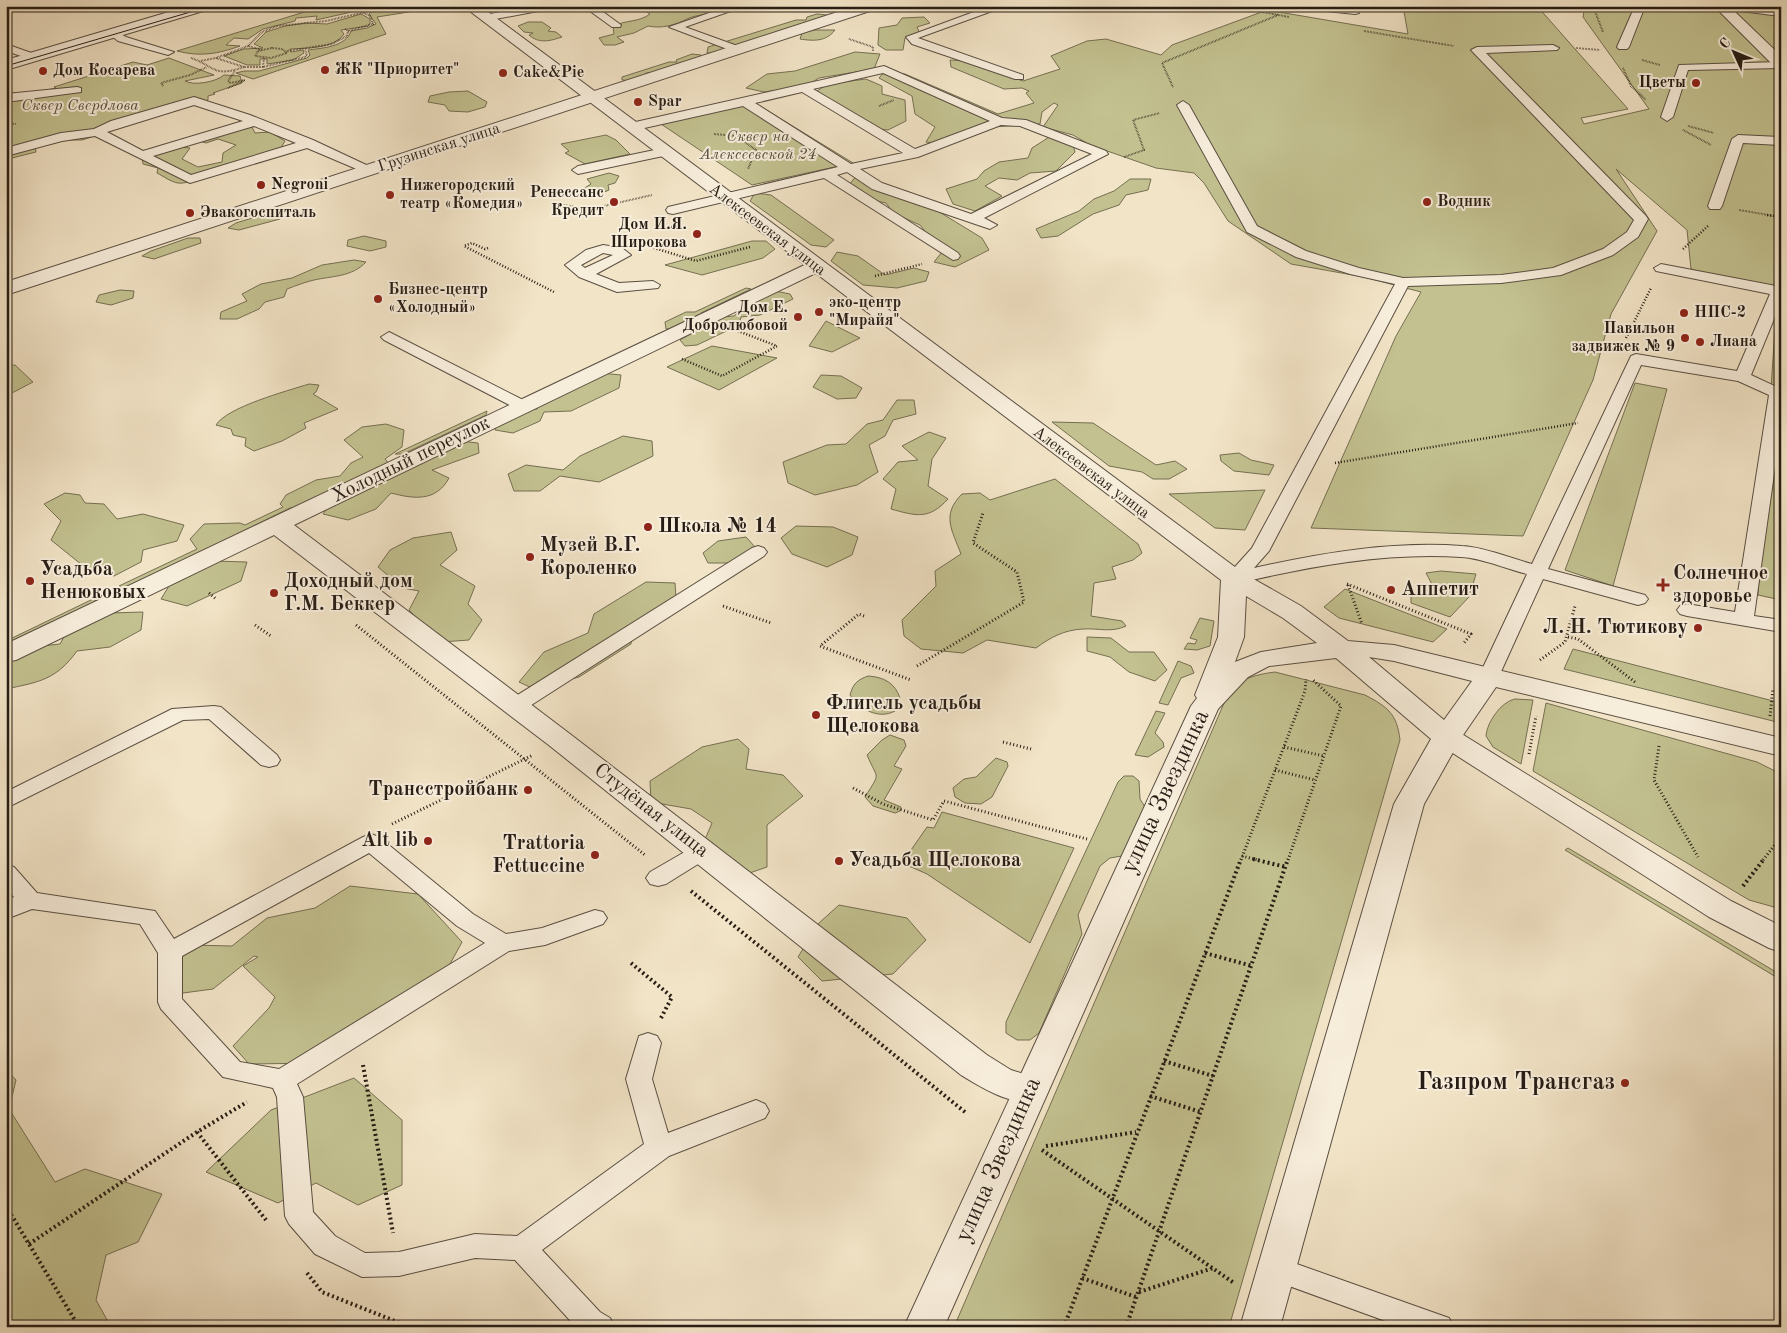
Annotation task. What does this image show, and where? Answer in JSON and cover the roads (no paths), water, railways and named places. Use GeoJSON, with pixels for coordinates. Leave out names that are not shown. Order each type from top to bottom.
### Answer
{"type":"FeatureCollection","features":[{"type":"Feature","properties":{"kind":"street"},"geometry":{"type":"LineString","coordinates":[[6,64],[113,33],[182,8],[205,6]]}},
{"type":"Feature","properties":{"kind":"street","name":"Грузинская улица"},"geometry":{"type":"LineString","coordinates":[[6,288],[872,6]]}},
{"type":"Feature","properties":{"kind":"street"},"geometry":{"type":"LineString","coordinates":[[1721,6],[1781,65]]}},
{"type":"Feature","properties":{"kind":"street"},"geometry":{"type":"LineString","coordinates":[[1736,6],[1781,12]]}},
{"type":"Feature","properties":{"kind":"street","name":"Алексеевская улица"},"geometry":{"type":"LineString","coordinates":[[478,12],[1234,578],[1292,612],[1342,649]]}},
{"type":"Feature","properties":{"kind":"street","name":"Холодный переулок"},"geometry":{"type":"LineString","coordinates":[[6,654],[815,266]]}},
{"type":"Feature","properties":{"kind":"street","name":"Студёная улица"},"geometry":{"type":"LineString","coordinates":[[276,524],[703,850],[974,1064],[1000,1080],[1030,1090]]}},
{"type":"Feature","properties":{"kind":"street"},"geometry":{"type":"LineString","coordinates":[[1205,706],[1231,637],[1234,578]]}},
{"type":"Feature","properties":{"kind":"street"},"geometry":{"type":"LineString","coordinates":[[1342,649],[1447,737],[1720,909],[1781,940]]}},
{"type":"Feature","properties":{"kind":"street","name":"улица Звездинка"},"geometry":{"type":"LineString","coordinates":[[924,1327],[1205,706],[1238,671],[1261,660],[1290,654],[1342,649],[1368,649],[1394,653],[1663,720],[1775,736]]}},
{"type":"Feature","properties":{"kind":"street"},"geometry":{"type":"LineString","coordinates":[[1260,1327],[1409,804],[1447,737],[1488,676]]}},
{"type":"Feature","properties":{"kind":"lane"},"geometry":{"type":"LineString","coordinates":[[478,12],[549,6]]}},
{"type":"Feature","properties":{"kind":"lane"},"geometry":{"type":"LineString","coordinates":[[588,6],[616,25]]}},
{"type":"Feature","properties":{"kind":"lane"},"geometry":{"type":"LineString","coordinates":[[739,50],[674,27],[740,6]]}},
{"type":"Feature","properties":{"kind":"lane"},"geometry":{"type":"LineString","coordinates":[[1000,6],[911,37],[916,42],[1018,77]]}},
{"type":"Feature","properties":{"kind":"lane"},"geometry":{"type":"LineString","coordinates":[[1307,6],[1355,11],[1356,6]]}},
{"type":"Feature","properties":{"kind":"lane"},"geometry":{"type":"LineString","coordinates":[[1622,47],[1640,6]]}},
{"type":"Feature","properties":{"kind":"lane"},"geometry":{"type":"LineString","coordinates":[[113,33],[122,39],[168,52]]}},
{"type":"Feature","properties":{"kind":"lane"},"geometry":{"type":"LineString","coordinates":[[6,47],[33,57]]}},
{"type":"Feature","properties":{"kind":"lane"},"geometry":{"type":"LineString","coordinates":[[1184,107],[1252,230],[1301,254],[1354,271],[1403,282],[1501,278],[1556,272],[1608,252],[1633,234],[1641,219],[1476,50],[1553,48]]}},
{"type":"Feature","properties":{"kind":"lane"},"geometry":{"type":"LineString","coordinates":[[1667,117],[1683,67],[1781,65]]}},
{"type":"Feature","properties":{"kind":"lane"},"geometry":{"type":"LineString","coordinates":[[631,127],[884,69],[1000,121],[1022,123],[1102,154],[972,219]]}},
{"type":"Feature","properties":{"kind":"lane"},"geometry":{"type":"LineString","coordinates":[[803,88],[914,154]]}},
{"type":"Feature","properties":{"kind":"lane"},"geometry":{"type":"LineString","coordinates":[[6,98],[78,90]]}},
{"type":"Feature","properties":{"kind":"lane"},"geometry":{"type":"LineString","coordinates":[[6,152],[61,137],[97,132],[114,124],[194,101],[309,143],[371,170]]}},
{"type":"Feature","properties":{"kind":"lane"},"geometry":{"type":"LineString","coordinates":[[745,102],[877,186],[990,225]]}},
{"type":"Feature","properties":{"kind":"lane"},"geometry":{"type":"LineString","coordinates":[[674,210],[914,154],[1000,121]]}},
{"type":"Feature","properties":{"kind":"lane"},"geometry":{"type":"LineString","coordinates":[[142,155],[254,122]]}},
{"type":"Feature","properties":{"kind":"lane"},"geometry":{"type":"LineString","coordinates":[[97,132],[190,179],[309,143]]}},
{"type":"Feature","properties":{"kind":"lane"},"geometry":{"type":"LineString","coordinates":[[1715,206],[1738,140],[1781,141]]}},
{"type":"Feature","properties":{"kind":"lane"},"geometry":{"type":"LineString","coordinates":[[578,170],[664,152]]}},
{"type":"Feature","properties":{"kind":"lane"},"geometry":{"type":"LineString","coordinates":[[827,174],[953,256]]}},
{"type":"Feature","properties":{"kind":"lane"},"geometry":{"type":"LineString","coordinates":[[1661,268],[1778,291],[1742,378]]}},
{"type":"Feature","properties":{"kind":"lane"},"geometry":{"type":"LineString","coordinates":[[584,274],[617,288],[653,285]]}},
{"type":"Feature","properties":{"kind":"lane"},"geometry":{"type":"LineString","coordinates":[[1234,578],[1260,552],[1403,282]]}},
{"type":"Feature","properties":{"kind":"lane"},"geometry":{"type":"LineString","coordinates":[[389,337],[523,406]]}},
{"type":"Feature","properties":{"kind":"lane"},"geometry":{"type":"LineString","coordinates":[[1488,676],[1611,417],[1636,359],[1742,378],[1777,393],[1744,618]]}},
{"type":"Feature","properties":{"kind":"lane"},"geometry":{"type":"LineString","coordinates":[[1234,578],[1317,560],[1387,552],[1463,551],[1638,599]]}},
{"type":"Feature","properties":{"kind":"lane"},"geometry":{"type":"LineString","coordinates":[[515,706],[758,552]]}},
{"type":"Feature","properties":{"kind":"lane"},"geometry":{"type":"LineString","coordinates":[[1687,610],[1744,618],[1781,626]]}},
{"type":"Feature","properties":{"kind":"lane"},"geometry":{"type":"LineString","coordinates":[[6,801],[179,714],[214,712],[269,760]]}},
{"type":"Feature","properties":{"kind":"lane"},"geometry":{"type":"LineString","coordinates":[[170,952],[371,842],[465,920],[503,942]]}},
{"type":"Feature","properties":{"kind":"lane"},"geometry":{"type":"LineString","coordinates":[[663,876],[703,850]]}},
{"type":"Feature","properties":{"kind":"lane"},"geometry":{"type":"LineString","coordinates":[[6,873],[30,900]]}},
{"type":"Feature","properties":{"kind":"lane"},"geometry":{"type":"LineString","coordinates":[[6,911],[30,900],[147,917],[170,952],[170,1002],[232,1070],[282,1080],[357,1035],[503,942],[545,936],[594,918]]}},
{"type":"Feature","properties":{"kind":"lane"},"geometry":{"type":"LineString","coordinates":[[648,1043],[639,1079],[659,1148]]}},
{"type":"Feature","properties":{"kind":"lane"},"geometry":{"type":"LineString","coordinates":[[282,1080],[290,1097],[299,1216],[325,1246],[362,1265],[399,1264],[475,1246],[522,1248],[659,1148],[756,1111]]}},
{"type":"Feature","properties":{"kind":"lane"},"geometry":{"type":"LineString","coordinates":[[522,1248],[590,1321],[600,1327]]}},
{"type":"Feature","properties":{"kind":"lane"},"geometry":{"type":"LineString","coordinates":[[1277,1269],[1439,1327]]}},
{"type":"Feature","properties":{"kind":"tram line"},"geometry":{"type":"LineString","coordinates":[[6,66],[211,6]]}},
{"type":"Feature","properties":{"kind":"place","name":"ЖК \"Приоритет\""},"geometry":{"type":"Point","coordinates":[325,70]}},
{"type":"Feature","properties":{"kind":"place","name":"Дом Косарева"},"geometry":{"type":"Point","coordinates":[43,71]}},
{"type":"Feature","properties":{"kind":"place","name":"Cake&Pie"},"geometry":{"type":"Point","coordinates":[503,73]}},
{"type":"Feature","properties":{"kind":"place","name":"Цветы"},"geometry":{"type":"Point","coordinates":[1696,83]}},
{"type":"Feature","properties":{"kind":"place","name":"Spar"},"geometry":{"type":"Point","coordinates":[638,102]}},
{"type":"Feature","properties":{"kind":"place","name":"Negroni"},"geometry":{"type":"Point","coordinates":[261,185]}},
{"type":"Feature","properties":{"kind":"place","name":"Нижегородский театр «Комедия»"},"geometry":{"type":"Point","coordinates":[390,195]}},
{"type":"Feature","properties":{"kind":"place","name":"Ренессанс Кредит"},"geometry":{"type":"Point","coordinates":[614,202]}},
{"type":"Feature","properties":{"kind":"place","name":"Водник"},"geometry":{"type":"Point","coordinates":[1427,202]}},
{"type":"Feature","properties":{"kind":"place","name":"Эвакогоспиталь"},"geometry":{"type":"Point","coordinates":[190,213]}},
{"type":"Feature","properties":{"kind":"place","name":"Дом И.Я. Широкова"},"geometry":{"type":"Point","coordinates":[697,234]}},
{"type":"Feature","properties":{"kind":"place","name":"Бизнес-центр «Холодный»"},"geometry":{"type":"Point","coordinates":[378,299]}},
{"type":"Feature","properties":{"kind":"place","name":"эко-центр \"Мирайя\""},"geometry":{"type":"Point","coordinates":[819,312]}},
{"type":"Feature","properties":{"kind":"place","name":"НПС-2"},"geometry":{"type":"Point","coordinates":[1684,313]}},
{"type":"Feature","properties":{"kind":"place","name":"Дом Е. Добролюбовой"},"geometry":{"type":"Point","coordinates":[798,317]}},
{"type":"Feature","properties":{"kind":"place","name":"Павильон задвижек № 9"},"geometry":{"type":"Point","coordinates":[1685,338]}},
{"type":"Feature","properties":{"kind":"place","name":"Лиана"},"geometry":{"type":"Point","coordinates":[1700,342]}},
{"type":"Feature","properties":{"kind":"place","name":"Школа № 14"},"geometry":{"type":"Point","coordinates":[648,527]}},
{"type":"Feature","properties":{"kind":"place","name":"Музей В.Г. Короленко"},"geometry":{"type":"Point","coordinates":[530,557]}},
{"type":"Feature","properties":{"kind":"place","name":"Усадьба Ненюковых"},"geometry":{"type":"Point","coordinates":[30,581]}},
{"type":"Feature","properties":{"kind":"place","name":"Солнечное здоровье"},"geometry":{"type":"Point","coordinates":[1663,585]}},
{"type":"Feature","properties":{"kind":"place","name":"Аппетит"},"geometry":{"type":"Point","coordinates":[1391,590]}},
{"type":"Feature","properties":{"kind":"place","name":"Доходный дом Г.М. Беккер"},"geometry":{"type":"Point","coordinates":[274,593]}},
{"type":"Feature","properties":{"kind":"place","name":"Л. Н. Тютикову"},"geometry":{"type":"Point","coordinates":[1698,628]}},
{"type":"Feature","properties":{"kind":"place","name":"Флигель усадьбы Щелокова"},"geometry":{"type":"Point","coordinates":[816,715]}},
{"type":"Feature","properties":{"kind":"place","name":"Трансстройбанк"},"geometry":{"type":"Point","coordinates":[528,790]}},
{"type":"Feature","properties":{"kind":"place","name":"Alt lib"},"geometry":{"type":"Point","coordinates":[428,841]}},
{"type":"Feature","properties":{"kind":"place","name":"Trattoria Fettuccine"},"geometry":{"type":"Point","coordinates":[595,855]}},
{"type":"Feature","properties":{"kind":"place","name":"Усадьба Щелокова"},"geometry":{"type":"Point","coordinates":[839,861]}},
{"type":"Feature","properties":{"kind":"place","name":"Газпром Трансгаз"},"geometry":{"type":"Point","coordinates":[1625,1083]}},
{"type":"Feature","properties":{"kind":"park label","name":"Сквер Свердлова"},"geometry":{"type":"Point","coordinates":[80,106]}},
{"type":"Feature","properties":{"kind":"park label","name":"Сквер на Алексеевской 24"},"geometry":{"type":"Point","coordinates":[758,146]}}]}
